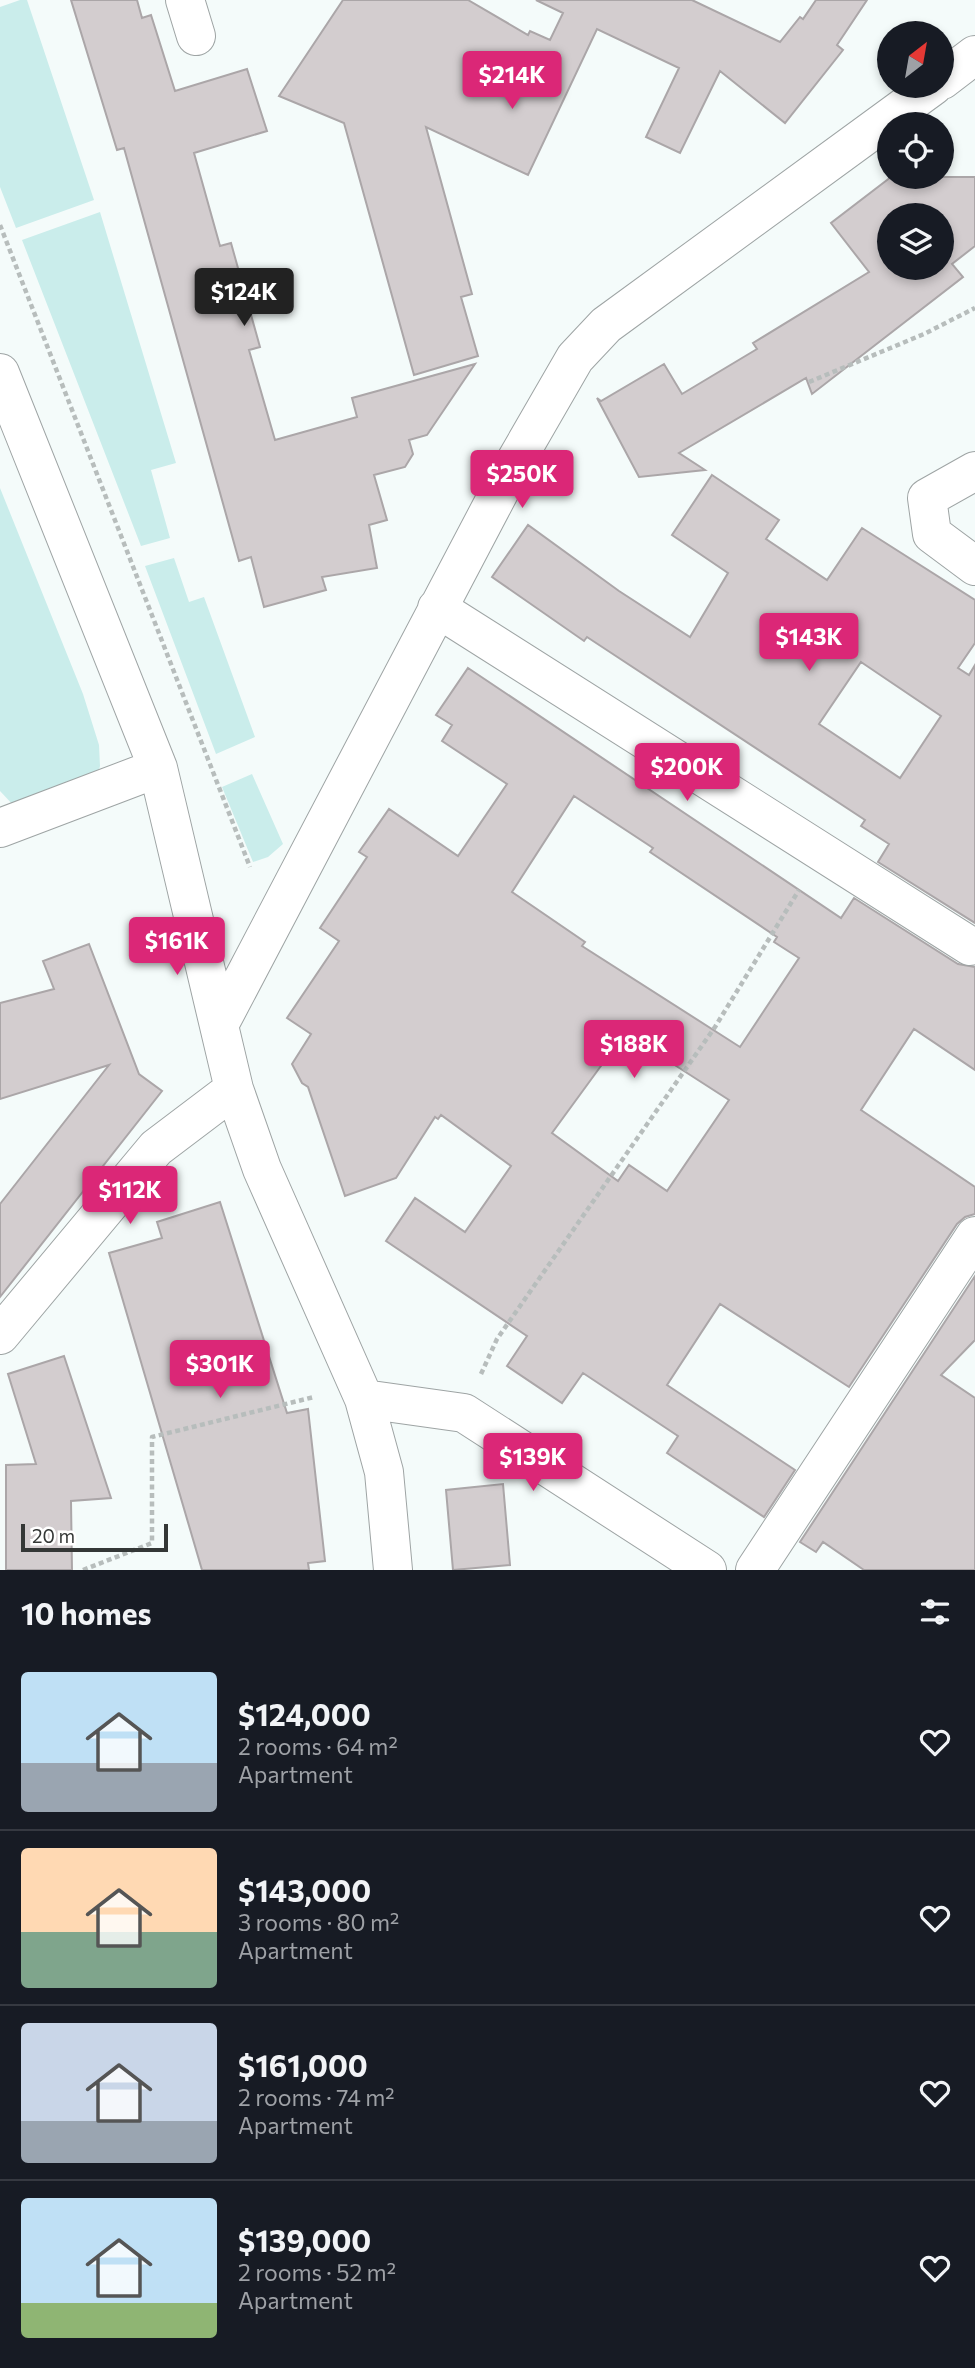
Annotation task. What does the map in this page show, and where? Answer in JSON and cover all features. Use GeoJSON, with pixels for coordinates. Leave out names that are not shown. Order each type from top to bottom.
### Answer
{"type":"FeatureCollection","features":[{"type":"Feature","properties":{"kind":"street"},"geometry":{"type":"LineString","coordinates":[[185,0],[196,36]]}},
{"type":"Feature","properties":{"kind":"street"},"geometry":{"type":"LineString","coordinates":[[954,71],[975,55]]}},
{"type":"Feature","properties":{"kind":"street"},"geometry":{"type":"LineString","coordinates":[[219,1025],[271,921],[514,462],[575,358],[606,325],[917,98]]}},
{"type":"Feature","properties":{"kind":"street"},"geometry":{"type":"LineString","coordinates":[[0,373],[158,768],[234,1090],[262,1169],[360,1391],[384,1472],[393,1570]]}},
{"type":"Feature","properties":{"kind":"street"},"geometry":{"type":"LineString","coordinates":[[975,471],[927,498],[932,534],[975,566]]}},
{"type":"Feature","properties":{"kind":"street"},"geometry":{"type":"LineString","coordinates":[[437,608],[970,946]]}},
{"type":"Feature","properties":{"kind":"street"},"geometry":{"type":"LineString","coordinates":[[0,828],[158,768]]}},
{"type":"Feature","properties":{"kind":"street"},"geometry":{"type":"LineString","coordinates":[[0,1335],[156,1148],[234,1090]]}},
{"type":"Feature","properties":{"kind":"street"},"geometry":{"type":"LineString","coordinates":[[755,1570],[975,1236]]}},
{"type":"Feature","properties":{"kind":"street"},"geometry":{"type":"LineString","coordinates":[[360,1391],[464,1413],[707,1570]]}},
{"type":"Feature","properties":{"kind":"path"},"geometry":{"type":"LineString","coordinates":[[0,225],[271,921]]}},
{"type":"Feature","properties":{"kind":"path"},"geometry":{"type":"LineString","coordinates":[[809,382],[924,334],[975,308]]}},
{"type":"Feature","properties":{"kind":"path"},"geometry":{"type":"LineString","coordinates":[[464,1413],[497,1339],[715,1027],[766,941],[823,854]]}},
{"type":"Feature","properties":{"kind":"path"},"geometry":{"type":"LineString","coordinates":[[83,1570],[152,1543],[152,1437],[298,1402],[360,1391]]}},
{"type":"Feature","properties":{"kind":"shaded area"},"geometry":{"type":"Polygon","coordinates":[[[27,0],[94,200],[16,228],[0,187],[0,7],[27,0]]]}},
{"type":"Feature","properties":{"kind":"shaded area"},"geometry":{"type":"Polygon","coordinates":[[[100,212],[176,463],[151,470],[170,538],[141,546],[22,240],[100,212]]]}},
{"type":"Feature","properties":{"kind":"shaded area"},"geometry":{"type":"Polygon","coordinates":[[[0,488],[83,694],[99,745],[100,766],[96,782],[15,807],[0,791],[0,488]]]}},
{"type":"Feature","properties":{"kind":"shaded area"},"geometry":{"type":"Polygon","coordinates":[[[174,558],[189,602],[204,597],[255,737],[216,754],[145,566],[174,558]]]}},
{"type":"Feature","properties":{"kind":"shaded area"},"geometry":{"type":"Polygon","coordinates":[[[252,774],[283,844],[268,857],[253,862],[222,787],[252,774]]]}},
{"type":"Feature","properties":{"kind":"building"},"geometry":{"type":"Polygon","coordinates":[[[71,0],[137,0],[142,18],[151,15],[175,91],[247,69],[267,131],[194,153],[220,246],[231,243],[260,347],[249,350],[275,440],[357,417],[352,398],[475,364],[427,435],[409,440],[413,454],[405,467],[374,475],[387,520],[369,525],[377,568],[322,577],[326,590],[264,607],[251,557],[239,561],[124,148],[117,150],[71,0]]]}},
{"type":"Feature","properties":{"kind":"building"},"geometry":{"type":"Polygon","coordinates":[[[343,0],[468,0],[528,35],[530,31],[550,40],[563,13],[536,0],[692,0],[780,42],[800,17],[803,19],[816,0],[867,0],[837,45],[843,50],[785,123],[720,71],[680,153],[646,137],[679,68],[597,29],[528,175],[426,127],[472,294],[461,297],[478,356],[414,375],[344,123],[279,96],[343,0]]]}},
{"type":"Feature","properties":{"kind":"building"},"geometry":{"type":"Polygon","coordinates":[[[954,177],[975,177],[975,246],[954,262],[954,203],[877,203],[877,280],[954,280],[954,266],[963,277],[812,394],[806,378],[679,453],[705,470],[639,477],[597,398],[601,401],[664,364],[682,394],[757,349],[753,343],[869,272],[831,223],[877,188],[954,189],[954,177]]]}},
{"type":"Feature","properties":{"kind":"building"},"geometry":{"type":"Polygon","coordinates":[[[712,475],[779,520],[766,539],[827,580],[862,528],[975,600],[975,643],[958,668],[969,675],[975,665],[975,923],[878,862],[889,844],[861,826],[865,820],[587,637],[584,641],[492,577],[528,525],[619,591],[690,637],[728,573],[672,535],[712,475]],[[861,662],[819,724],[900,778],[941,716],[861,662]]]}},
{"type":"Feature","properties":{"kind":"building"},"geometry":{"type":"Polygon","coordinates":[[[468,668],[841,918],[854,898],[958,964],[975,967],[975,1070],[914,1029],[861,1110],[975,1187],[975,1214],[965,1217],[957,1224],[849,1387],[720,1304],[667,1385],[795,1470],[764,1517],[667,1453],[678,1436],[583,1373],[562,1403],[507,1366],[527,1336],[386,1241],[415,1198],[465,1232],[511,1166],[441,1115],[438,1119],[435,1117],[396,1178],[345,1196],[308,1087],[302,1083],[292,1064],[311,1034],[287,1018],[339,941],[320,928],[367,857],[359,852],[389,809],[458,856],[507,784],[442,741],[452,725],[436,715],[468,668]],[[574,796],[512,892],[585,942],[582,946],[740,1047],[799,958],[774,942],[777,937],[650,852],[653,848],[574,796]],[[625,1033],[552,1133],[618,1181],[629,1165],[667,1191],[729,1100],[625,1033]]]}},
{"type":"Feature","properties":{"kind":"building"},"geometry":{"type":"Polygon","coordinates":[[[89,944],[139,1074],[162,1091],[0,1297],[0,1204],[109,1065],[0,1099],[0,1003],[54,989],[43,961],[89,944]]]}},
{"type":"Feature","properties":{"kind":"building"},"geometry":{"type":"Polygon","coordinates":[[[220,1202],[287,1413],[308,1409],[325,1561],[308,1563],[309,1570],[202,1570],[109,1253],[162,1238],[157,1222],[220,1202]]]}},
{"type":"Feature","properties":{"kind":"building"},"geometry":{"type":"Polygon","coordinates":[[[975,1276],[975,1340],[941,1375],[975,1398],[975,1570],[864,1570],[823,1542],[816,1552],[800,1542],[975,1276]]]}},
{"type":"Feature","properties":{"kind":"building"},"geometry":{"type":"Polygon","coordinates":[[[64,1356],[111,1498],[71,1501],[72,1570],[6,1570],[6,1465],[36,1464],[8,1374],[64,1356]]]}},
{"type":"Feature","properties":{"kind":"building"},"geometry":{"type":"Polygon","coordinates":[[[503,1484],[510,1565],[453,1570],[446,1490],[503,1484]]]}}]}
